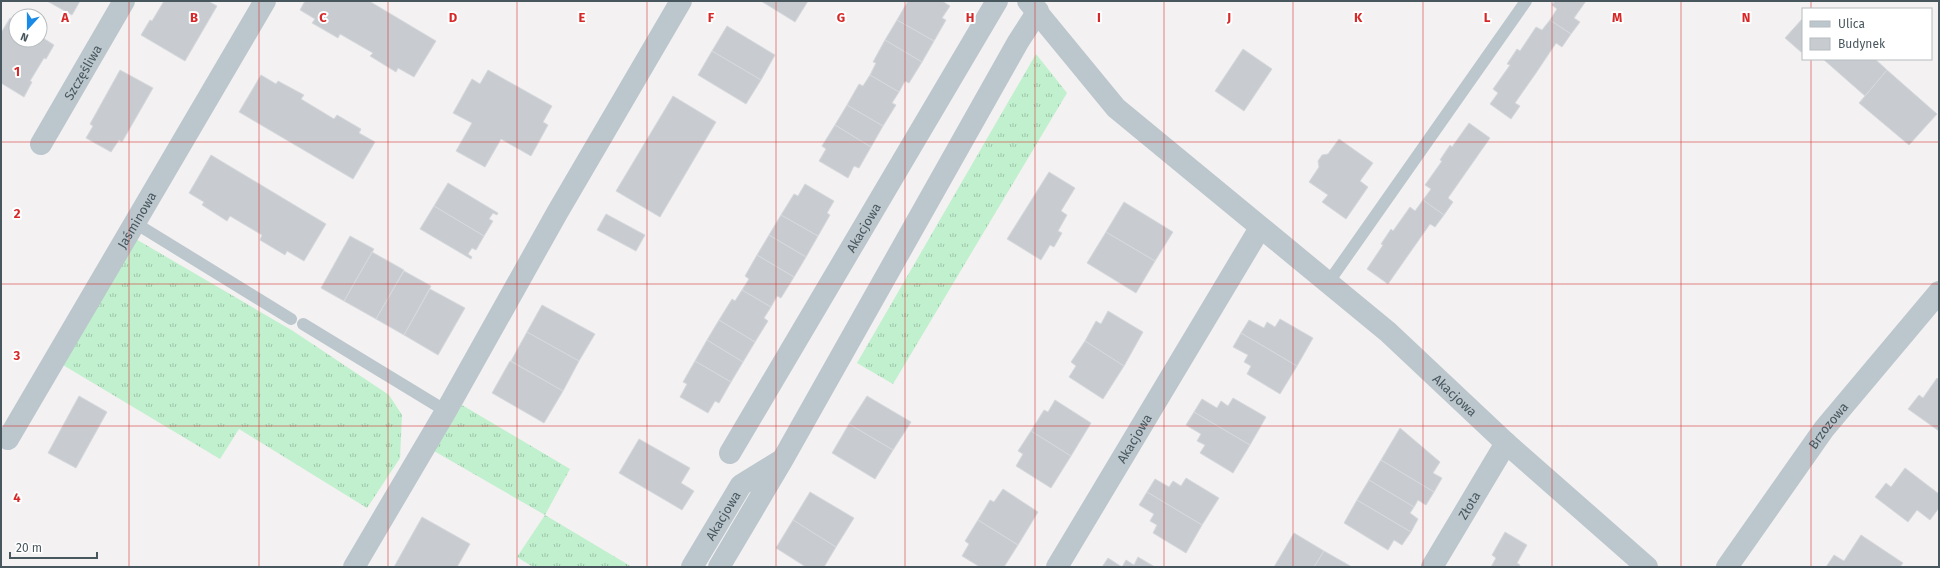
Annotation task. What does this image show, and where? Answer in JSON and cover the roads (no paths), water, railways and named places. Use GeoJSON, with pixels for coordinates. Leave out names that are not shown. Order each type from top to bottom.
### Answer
{"type":"FeatureCollection","features":[{"type":"Feature","properties":{"kind":"street","name":"Szczęśliwa"},"geometry":{"type":"LineString","coordinates":[[41,144],[124,1]]}},
{"type":"Feature","properties":{"kind":"street","name":"Jaśminowa"},"geometry":{"type":"LineString","coordinates":[[8,439],[265,1]]}},
{"type":"Feature","properties":{"kind":"street"},"geometry":{"type":"LineString","coordinates":[[354,567],[446,411],[557,213],[681,1]]}},
{"type":"Feature","properties":{"kind":"street","name":"Akacjowa"},"geometry":{"type":"LineString","coordinates":[[730,453],[997,1]]}},
{"type":"Feature","properties":{"kind":"street","name":"Akacjowa"},"geometry":{"type":"LineString","coordinates":[[719,567],[783,459],[1014,49],[1033,6],[1116,108],[1388,332],[1506,443],[1647,567]]}},
{"type":"Feature","properties":{"kind":"street","name":"Akacjowa"},"geometry":{"type":"LineString","coordinates":[[1056,567],[1260,228]]}},
{"type":"Feature","properties":{"kind":"street","name":"Brzozowa"},"geometry":{"type":"LineString","coordinates":[[1727,567],[1824,429],[1939,292]]}},
{"type":"Feature","properties":{"kind":"street","name":"Złota"},"geometry":{"type":"LineString","coordinates":[[1432,567],[1506,443]]}},
{"type":"Feature","properties":{"kind":"street","name":"Akacjowa"},"geometry":{"type":"LineString","coordinates":[[692,567],[741,485],[783,459]]}},
{"type":"Feature","properties":{"kind":"lane"},"geometry":{"type":"LineString","coordinates":[[1328,283],[1526,1]]}},
{"type":"Feature","properties":{"kind":"lane"},"geometry":{"type":"LineString","coordinates":[[135,223],[292,319]]}},
{"type":"Feature","properties":{"kind":"lane"},"geometry":{"type":"LineString","coordinates":[[303,324],[446,411]]}}]}
